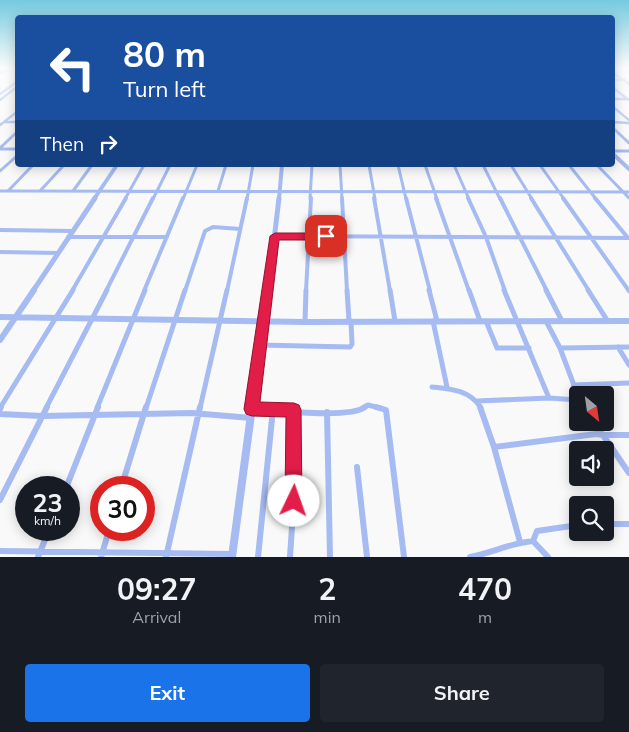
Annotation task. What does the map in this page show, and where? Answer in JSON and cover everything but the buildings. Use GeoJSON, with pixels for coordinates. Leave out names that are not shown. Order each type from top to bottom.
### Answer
{"type":"FeatureCollection","features":[{"type":"Feature","properties":{"kind":"street"},"geometry":{"type":"LineString","coordinates":[[615,99],[629,100]]}},
{"type":"Feature","properties":{"kind":"street"},"geometry":{"type":"LineString","coordinates":[[615,109],[629,121]]}},
{"type":"Feature","properties":{"kind":"street"},"geometry":{"type":"LineString","coordinates":[[1,123],[15,114]]}},
{"type":"Feature","properties":{"kind":"street"},"geometry":{"type":"LineString","coordinates":[[615,122],[629,121]]}},
{"type":"Feature","properties":{"kind":"street"},"geometry":{"type":"LineString","coordinates":[[1,123],[15,122]]}},
{"type":"Feature","properties":{"kind":"street"},"geometry":{"type":"LineString","coordinates":[[615,130],[629,143]]}},
{"type":"Feature","properties":{"kind":"street"},"geometry":{"type":"LineString","coordinates":[[0,149],[15,134]]}},
{"type":"Feature","properties":{"kind":"street"},"geometry":{"type":"LineString","coordinates":[[0,149],[15,150]]}},
{"type":"Feature","properties":{"kind":"street"},"geometry":{"type":"LineString","coordinates":[[615,152],[629,151]]}},
{"type":"Feature","properties":{"kind":"street"},"geometry":{"type":"LineString","coordinates":[[615,155],[629,169]]}},
{"type":"Feature","properties":{"kind":"street"},"geometry":{"type":"LineString","coordinates":[[0,171],[15,157]]}},
{"type":"Feature","properties":{"kind":"street"},"geometry":{"type":"LineString","coordinates":[[8,191],[31,167]]}},
{"type":"Feature","properties":{"kind":"street"},"geometry":{"type":"LineString","coordinates":[[40,192],[62,167]]}},
{"type":"Feature","properties":{"kind":"street"},"geometry":{"type":"LineString","coordinates":[[73,191],[91,167]]}},
{"type":"Feature","properties":{"kind":"street"},"geometry":{"type":"LineString","coordinates":[[0,340],[115,167]]}},
{"type":"Feature","properties":{"kind":"street"},"geometry":{"type":"LineString","coordinates":[[0,409],[82,275],[143,167]]}},
{"type":"Feature","properties":{"kind":"street"},"geometry":{"type":"LineString","coordinates":[[0,500],[91,317],[169,167]]}},
{"type":"Feature","properties":{"kind":"street"},"geometry":{"type":"LineString","coordinates":[[71,476],[133,318],[196,167]]}},
{"type":"Feature","properties":{"kind":"street"},"geometry":{"type":"LineString","coordinates":[[218,191],[225,167]]}},
{"type":"Feature","properties":{"kind":"street"},"geometry":{"type":"LineString","coordinates":[[166,555],[220,320],[253,167]]}},
{"type":"Feature","properties":{"kind":"street"},"geometry":{"type":"LineString","coordinates":[[0,551],[39,554],[232,556],[262,321],[275,236],[282,167]]}},
{"type":"Feature","properties":{"kind":"street"},"geometry":{"type":"LineString","coordinates":[[305,322],[307,236],[312,167]]}},
{"type":"Feature","properties":{"kind":"street"},"geometry":{"type":"LineString","coordinates":[[259,345],[350,347],[352,344],[340,167]]}},
{"type":"Feature","properties":{"kind":"street"},"geometry":{"type":"LineString","coordinates":[[369,167],[395,321]]}},
{"type":"Feature","properties":{"kind":"street"},"geometry":{"type":"LineString","coordinates":[[398,167],[417,236],[447,387]]}},
{"type":"Feature","properties":{"kind":"street"},"geometry":{"type":"LineString","coordinates":[[426,167],[449,236],[483,321],[497,348],[528,348]]}},
{"type":"Feature","properties":{"kind":"street"},"geometry":{"type":"LineString","coordinates":[[455,167],[486,237],[498,274],[549,398]]}},
{"type":"Feature","properties":{"kind":"street"},"geometry":{"type":"LineString","coordinates":[[484,167],[562,321]]}},
{"type":"Feature","properties":{"kind":"street"},"geometry":{"type":"LineString","coordinates":[[512,167],[607,320]]}},
{"type":"Feature","properties":{"kind":"street"},"geometry":{"type":"LineString","coordinates":[[541,167],[629,291]]}},
{"type":"Feature","properties":{"kind":"street"},"geometry":{"type":"LineString","coordinates":[[571,167],[629,239]]}},
{"type":"Feature","properties":{"kind":"street"},"geometry":{"type":"LineString","coordinates":[[599,167],[627,192],[629,198]]}},
{"type":"Feature","properties":{"kind":"street"},"geometry":{"type":"LineString","coordinates":[[0,191],[627,192]]}},
{"type":"Feature","properties":{"kind":"street"},"geometry":{"type":"LineString","coordinates":[[125,476],[206,230],[213,227],[240,229]]}},
{"type":"Feature","properties":{"kind":"street"},"geometry":{"type":"LineString","coordinates":[[0,230],[73,230]]}},
{"type":"Feature","properties":{"kind":"street"},"geometry":{"type":"LineString","coordinates":[[275,236],[629,239]]}},
{"type":"Feature","properties":{"kind":"street"},"geometry":{"type":"LineString","coordinates":[[68,237],[167,237]]}},
{"type":"Feature","properties":{"kind":"street"},"geometry":{"type":"LineString","coordinates":[[0,252],[58,253]]}},
{"type":"Feature","properties":{"kind":"street"},"geometry":{"type":"LineString","coordinates":[[0,317],[305,322],[629,321]]}},
{"type":"Feature","properties":{"kind":"street"},"geometry":{"type":"LineString","coordinates":[[546,321],[560,348],[573,385],[629,383]]}},
{"type":"Feature","properties":{"kind":"street"},"geometry":{"type":"LineString","coordinates":[[618,347],[629,365]]}},
{"type":"Feature","properties":{"kind":"street"},"geometry":{"type":"LineString","coordinates":[[560,348],[629,348]]}},
{"type":"Feature","properties":{"kind":"street"},"geometry":{"type":"LineString","coordinates":[[432,387],[462,390],[477,401],[494,447],[520,542]]}},
{"type":"Feature","properties":{"kind":"street"},"geometry":{"type":"LineString","coordinates":[[477,401],[549,398],[569,399]]}},
{"type":"Feature","properties":{"kind":"street"},"geometry":{"type":"LineString","coordinates":[[252,409],[327,412],[360,411],[368,406],[386,410],[404,557]]}},
{"type":"Feature","properties":{"kind":"street"},"geometry":{"type":"LineString","coordinates":[[258,557],[272,409]]}},
{"type":"Feature","properties":{"kind":"street"},"geometry":{"type":"LineString","coordinates":[[290,557],[295,482],[294,410]]}},
{"type":"Feature","properties":{"kind":"street"},"geometry":{"type":"LineString","coordinates":[[327,412],[330,557]]}},
{"type":"Feature","properties":{"kind":"street"},"geometry":{"type":"LineString","coordinates":[[0,414],[42,416],[199,414],[251,418]]}},
{"type":"Feature","properties":{"kind":"street"},"geometry":{"type":"LineString","coordinates":[[600,431],[629,473]]}},
{"type":"Feature","properties":{"kind":"street"},"geometry":{"type":"LineString","coordinates":[[494,447],[596,434],[629,435]]}},
{"type":"Feature","properties":{"kind":"street"},"geometry":{"type":"LineString","coordinates":[[357,468],[367,557]]}},
{"type":"Feature","properties":{"kind":"street"},"geometry":{"type":"LineString","coordinates":[[614,524],[629,524]]}},
{"type":"Feature","properties":{"kind":"street"},"geometry":{"type":"LineString","coordinates":[[533,541],[538,531],[569,526]]}},
{"type":"Feature","properties":{"kind":"street"},"geometry":{"type":"LineString","coordinates":[[39,554],[44,541]]}},
{"type":"Feature","properties":{"kind":"street"},"geometry":{"type":"LineString","coordinates":[[101,554],[105,541]]}},
{"type":"Feature","properties":{"kind":"street"},"geometry":{"type":"LineString","coordinates":[[470,557],[491,553],[520,542],[533,541]]}},
{"type":"Feature","properties":{"kind":"street"},"geometry":{"type":"LineString","coordinates":[[533,541],[548,557]]}},
{"type":"Feature","properties":{"kind":"route"},"geometry":{"type":"LineString","coordinates":[[294,501],[294,410],[252,409],[262,321],[275,236],[326,236]]}}]}
